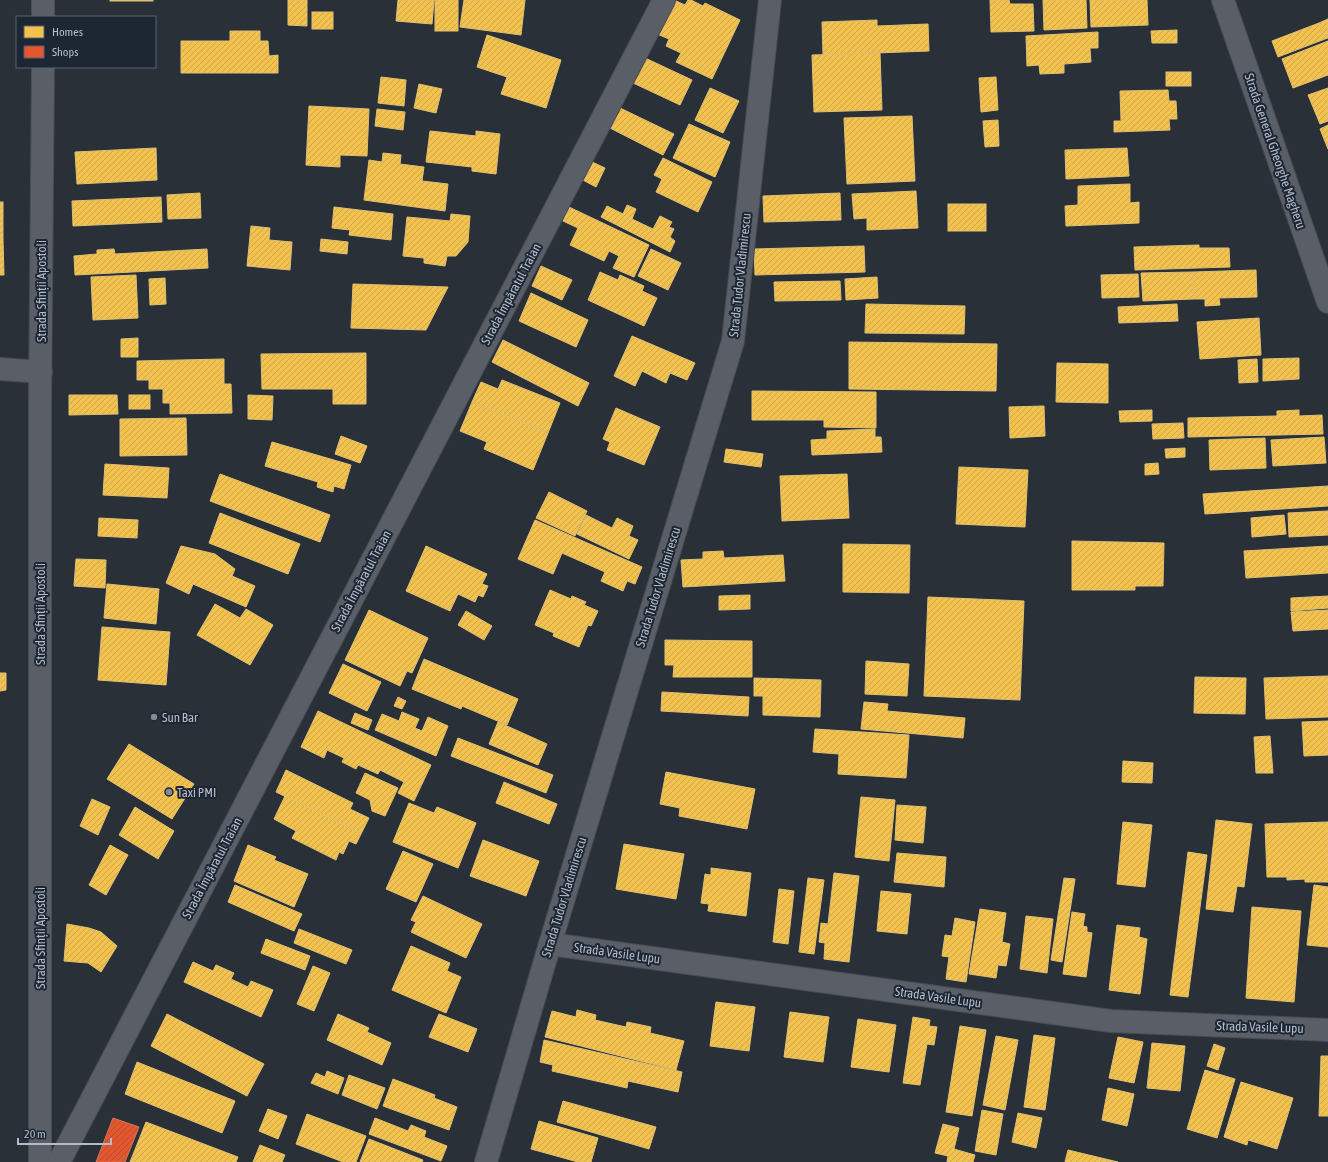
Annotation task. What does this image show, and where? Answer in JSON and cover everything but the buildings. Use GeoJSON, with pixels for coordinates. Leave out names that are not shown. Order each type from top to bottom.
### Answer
{"type":"FeatureCollection","features":[{"type":"Feature","properties":{"kind":"street"},"geometry":{"type":"LineString","coordinates":[[43,0],[43,16]]}},
{"type":"Feature","properties":{"kind":"street","name":"Strada Împăratul Traian"},"geometry":{"type":"LineString","coordinates":[[59,1162],[664,0]]}},
{"type":"Feature","properties":{"kind":"street","name":"Strada Tudor Vladimirescu"},"geometry":{"type":"LineString","coordinates":[[486,1162],[550,944],[733,341],[770,0]]}},
{"type":"Feature","properties":{"kind":"street","name":"Strada General Gheorghe Magheru"},"geometry":{"type":"LineString","coordinates":[[1223,0],[1328,302]]}},
{"type":"Feature","properties":{"kind":"street","name":"Strada Sfinții Apostoli"},"geometry":{"type":"LineString","coordinates":[[40,1162],[43,68]]}},
{"type":"Feature","properties":{"kind":"street"},"geometry":{"type":"LineString","coordinates":[[0,369],[41,372]]}},
{"type":"Feature","properties":{"kind":"street","name":"Strada Vasile Lupu"},"geometry":{"type":"LineString","coordinates":[[550,944],[1110,1021],[1328,1030]]}},
{"type":"Feature","properties":{"kind":"place","name":"Sun Bar"},"geometry":{"type":"Point","coordinates":[154,717]}},
{"type":"Feature","properties":{"kind":"place","name":"Taxi PMI"},"geometry":{"type":"Point","coordinates":[169,792]}}]}
